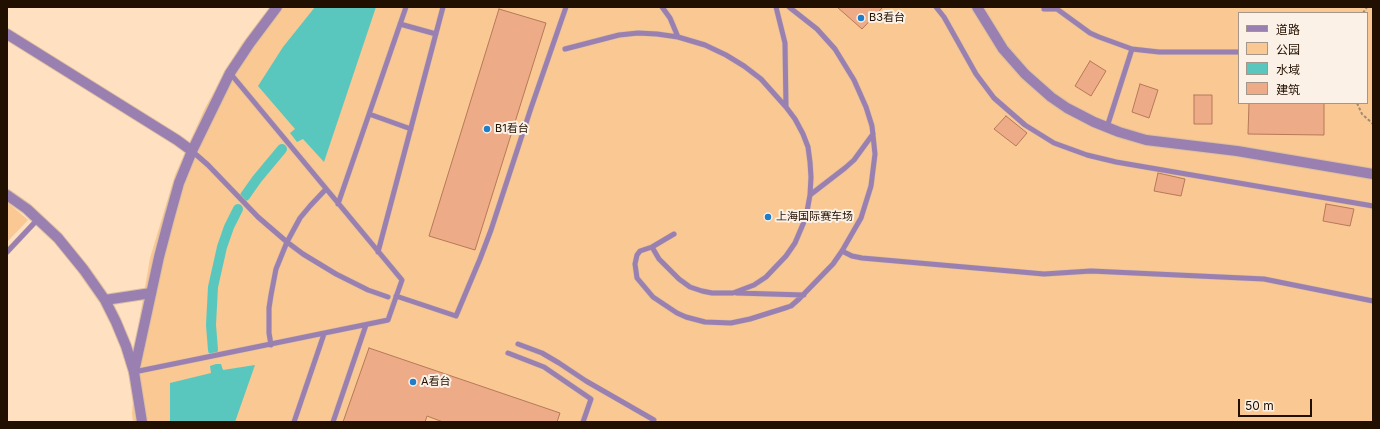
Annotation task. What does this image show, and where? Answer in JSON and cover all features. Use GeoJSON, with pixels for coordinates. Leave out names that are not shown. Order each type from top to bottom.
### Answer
{"type":"FeatureCollection","features":[{"type":"Feature","properties":{"kind":"street"},"geometry":{"type":"LineString","coordinates":[[134,372],[151,293],[179,183],[192,151],[230,73],[277,7]]}},
{"type":"Feature","properties":{"kind":"street"},"geometry":{"type":"LineString","coordinates":[[977,7],[1003,50],[1024,74],[1067,108],[1107,127],[1146,140],[1237,151],[1373,174]]}},
{"type":"Feature","properties":{"kind":"street"},"geometry":{"type":"LineString","coordinates":[[7,34],[177,140],[192,151]]}},
{"type":"Feature","properties":{"kind":"street"},"geometry":{"type":"LineString","coordinates":[[7,195],[27,209],[58,238],[84,270],[105,300],[124,340],[134,372],[142,422]]}},
{"type":"Feature","properties":{"kind":"street"},"geometry":{"type":"LineString","coordinates":[[105,300],[151,293]]}},
{"type":"Feature","properties":{"kind":"lane"},"geometry":{"type":"LineString","coordinates":[[338,204],[406,7]]}},
{"type":"Feature","properties":{"kind":"lane"},"geometry":{"type":"LineString","coordinates":[[378,252],[443,7]]}},
{"type":"Feature","properties":{"kind":"lane"},"geometry":{"type":"LineString","coordinates":[[396,296],[456,316],[488,237],[566,7]]}},
{"type":"Feature","properties":{"kind":"lane"},"geometry":{"type":"LineString","coordinates":[[662,7],[670,18],[678,38]]}},
{"type":"Feature","properties":{"kind":"lane"},"geometry":{"type":"LineString","coordinates":[[776,7],[785,43],[786,107]]}},
{"type":"Feature","properties":{"kind":"lane"},"geometry":{"type":"LineString","coordinates":[[674,234],[652,247],[643,249],[637,255],[635,264],[637,278],[653,297],[686,317],[713,324],[740,322],[791,306],[804,295],[833,264],[861,218],[871,186],[874,154],[873,134],[860,94],[846,65],[835,49],[817,29],[789,7]]}},
{"type":"Feature","properties":{"kind":"lane"},"geometry":{"type":"LineString","coordinates":[[936,7],[944,17],[976,74],[994,98],[1025,125],[1054,142],[1087,155],[1116,162],[1373,206]]}},
{"type":"Feature","properties":{"kind":"lane"},"geometry":{"type":"LineString","coordinates":[[1044,7],[1044,9],[1057,10],[1090,33],[1132,49],[1158,52],[1238,52]]}},
{"type":"Feature","properties":{"kind":"lane"},"geometry":{"type":"LineString","coordinates":[[400,24],[436,34]]}},
{"type":"Feature","properties":{"kind":"lane"},"geometry":{"type":"LineString","coordinates":[[564,49],[619,35],[638,33],[657,34],[705,45],[726,55],[761,79],[786,107],[800,129],[808,147],[810,162],[810,195],[806,217],[795,243],[786,256],[766,277],[754,285],[733,292]]}},
{"type":"Feature","properties":{"kind":"lane"},"geometry":{"type":"LineString","coordinates":[[1107,127],[1132,49]]}},
{"type":"Feature","properties":{"kind":"lane"},"geometry":{"type":"LineString","coordinates":[[134,372],[388,320],[402,280],[230,73]]}},
{"type":"Feature","properties":{"kind":"lane"},"geometry":{"type":"LineString","coordinates":[[369,114],[410,129]]}},
{"type":"Feature","properties":{"kind":"lane"},"geometry":{"type":"LineString","coordinates":[[810,195],[846,168],[854,160],[873,134]]}},
{"type":"Feature","properties":{"kind":"lane"},"geometry":{"type":"LineString","coordinates":[[192,151],[208,165],[258,217],[287,242],[336,274],[368,290],[388,297]]}},
{"type":"Feature","properties":{"kind":"lane"},"geometry":{"type":"LineString","coordinates":[[271,345],[269,322],[270,295],[276,269],[287,242],[300,218],[326,189]]}},
{"type":"Feature","properties":{"kind":"lane"},"geometry":{"type":"LineString","coordinates":[[7,252],[38,219]]}},
{"type":"Feature","properties":{"kind":"lane"},"geometry":{"type":"LineString","coordinates":[[652,247],[668,270],[690,287],[702,291],[712,293],[733,292],[804,295]]}},
{"type":"Feature","properties":{"kind":"lane"},"geometry":{"type":"LineString","coordinates":[[842,251],[852,256],[862,258],[1044,274],[1091,271],[1264,279],[1373,301]]}},
{"type":"Feature","properties":{"kind":"lane"},"geometry":{"type":"LineString","coordinates":[[333,422],[366,325]]}},
{"type":"Feature","properties":{"kind":"lane"},"geometry":{"type":"LineString","coordinates":[[294,422],[324,334]]}},
{"type":"Feature","properties":{"kind":"lane"},"geometry":{"type":"LineString","coordinates":[[518,344],[542,353],[586,381],[654,420],[653,422]]}},
{"type":"Feature","properties":{"kind":"lane"},"geometry":{"type":"LineString","coordinates":[[508,353],[544,367],[591,399],[583,422]]}},
{"type":"Feature","properties":{"kind":"path"},"geometry":{"type":"LineString","coordinates":[[1357,104],[1362,114],[1373,124]]}},
{"type":"Feature","properties":{"kind":"green space","name":"上海国际赛车场"},"geometry":{"type":"Polygon","coordinates":[[[270,7],[1373,7],[1373,422],[133,422],[132,414],[138,328],[150,258],[175,175],[205,108],[241,45],[270,7]]]}},
{"type":"Feature","properties":{"kind":"green space"},"geometry":{"type":"Polygon","coordinates":[[[7,202],[28,220],[7,242],[7,202]]]}},
{"type":"Feature","properties":{"kind":"water"},"geometry":{"type":"Polygon","coordinates":[[[315,7],[376,7],[324,162],[303,139],[297,142],[290,133],[295,129],[258,86],[283,47],[315,7]]]}},
{"type":"Feature","properties":{"kind":"water"},"geometry":{"type":"Polygon","coordinates":[[[221,364],[223,370],[255,365],[235,422],[170,422],[170,383],[211,373],[210,366],[221,364]]]}},
{"type":"Feature","properties":{"kind":"building","name":"B3看台"},"geometry":{"type":"Polygon","coordinates":[[[837,7],[883,7],[862,29],[837,7]]]}},
{"type":"Feature","properties":{"kind":"building","name":"B1看台"},"geometry":{"type":"Polygon","coordinates":[[[499,9],[546,23],[475,250],[429,236],[499,9]]]}},
{"type":"Feature","properties":{"kind":"building"},"geometry":{"type":"Polygon","coordinates":[[[1090,61],[1106,71],[1091,96],[1075,86],[1090,61]]]}},
{"type":"Feature","properties":{"kind":"building"},"geometry":{"type":"Polygon","coordinates":[[[1140,84],[1158,90],[1149,118],[1132,112],[1140,84]]]}},
{"type":"Feature","properties":{"kind":"building"},"geometry":{"type":"Polygon","coordinates":[[[1194,95],[1212,95],[1212,124],[1194,124],[1194,95]]]}},
{"type":"Feature","properties":{"kind":"building"},"geometry":{"type":"Polygon","coordinates":[[[1249,104],[1324,104],[1324,135],[1248,134],[1249,104]]]}},
{"type":"Feature","properties":{"kind":"building"},"geometry":{"type":"Polygon","coordinates":[[[1006,116],[1027,133],[1016,146],[994,129],[1006,116]]]}},
{"type":"Feature","properties":{"kind":"building"},"geometry":{"type":"Polygon","coordinates":[[[1158,173],[1185,179],[1181,196],[1154,191],[1158,173]]]}},
{"type":"Feature","properties":{"kind":"building"},"geometry":{"type":"Polygon","coordinates":[[[1326,204],[1354,209],[1350,226],[1323,221],[1326,204]]]}},
{"type":"Feature","properties":{"kind":"building","name":"A看台"},"geometry":{"type":"Polygon","coordinates":[[[369,348],[560,413],[557,422],[443,422],[427,416],[425,422],[343,422],[369,348]]]}},
{"type":"Feature","properties":{"kind":"waterway"},"geometry":{"type":"LineString","coordinates":[[245,196],[282,149]]}},
{"type":"Feature","properties":{"kind":"waterway"},"geometry":{"type":"LineString","coordinates":[[213,350],[211,325],[213,287],[222,247],[229,227],[238,209]]}},
{"type":"Feature","properties":{"kind":"place","name":"B3看台"},"geometry":{"type":"Point","coordinates":[861,18]}},
{"type":"Feature","properties":{"kind":"place","name":"B1看台"},"geometry":{"type":"Point","coordinates":[487,129]}},
{"type":"Feature","properties":{"kind":"place","name":"上海国际赛车场"},"geometry":{"type":"Point","coordinates":[768,217]}},
{"type":"Feature","properties":{"kind":"place","name":"A看台"},"geometry":{"type":"Point","coordinates":[413,382]}}]}
